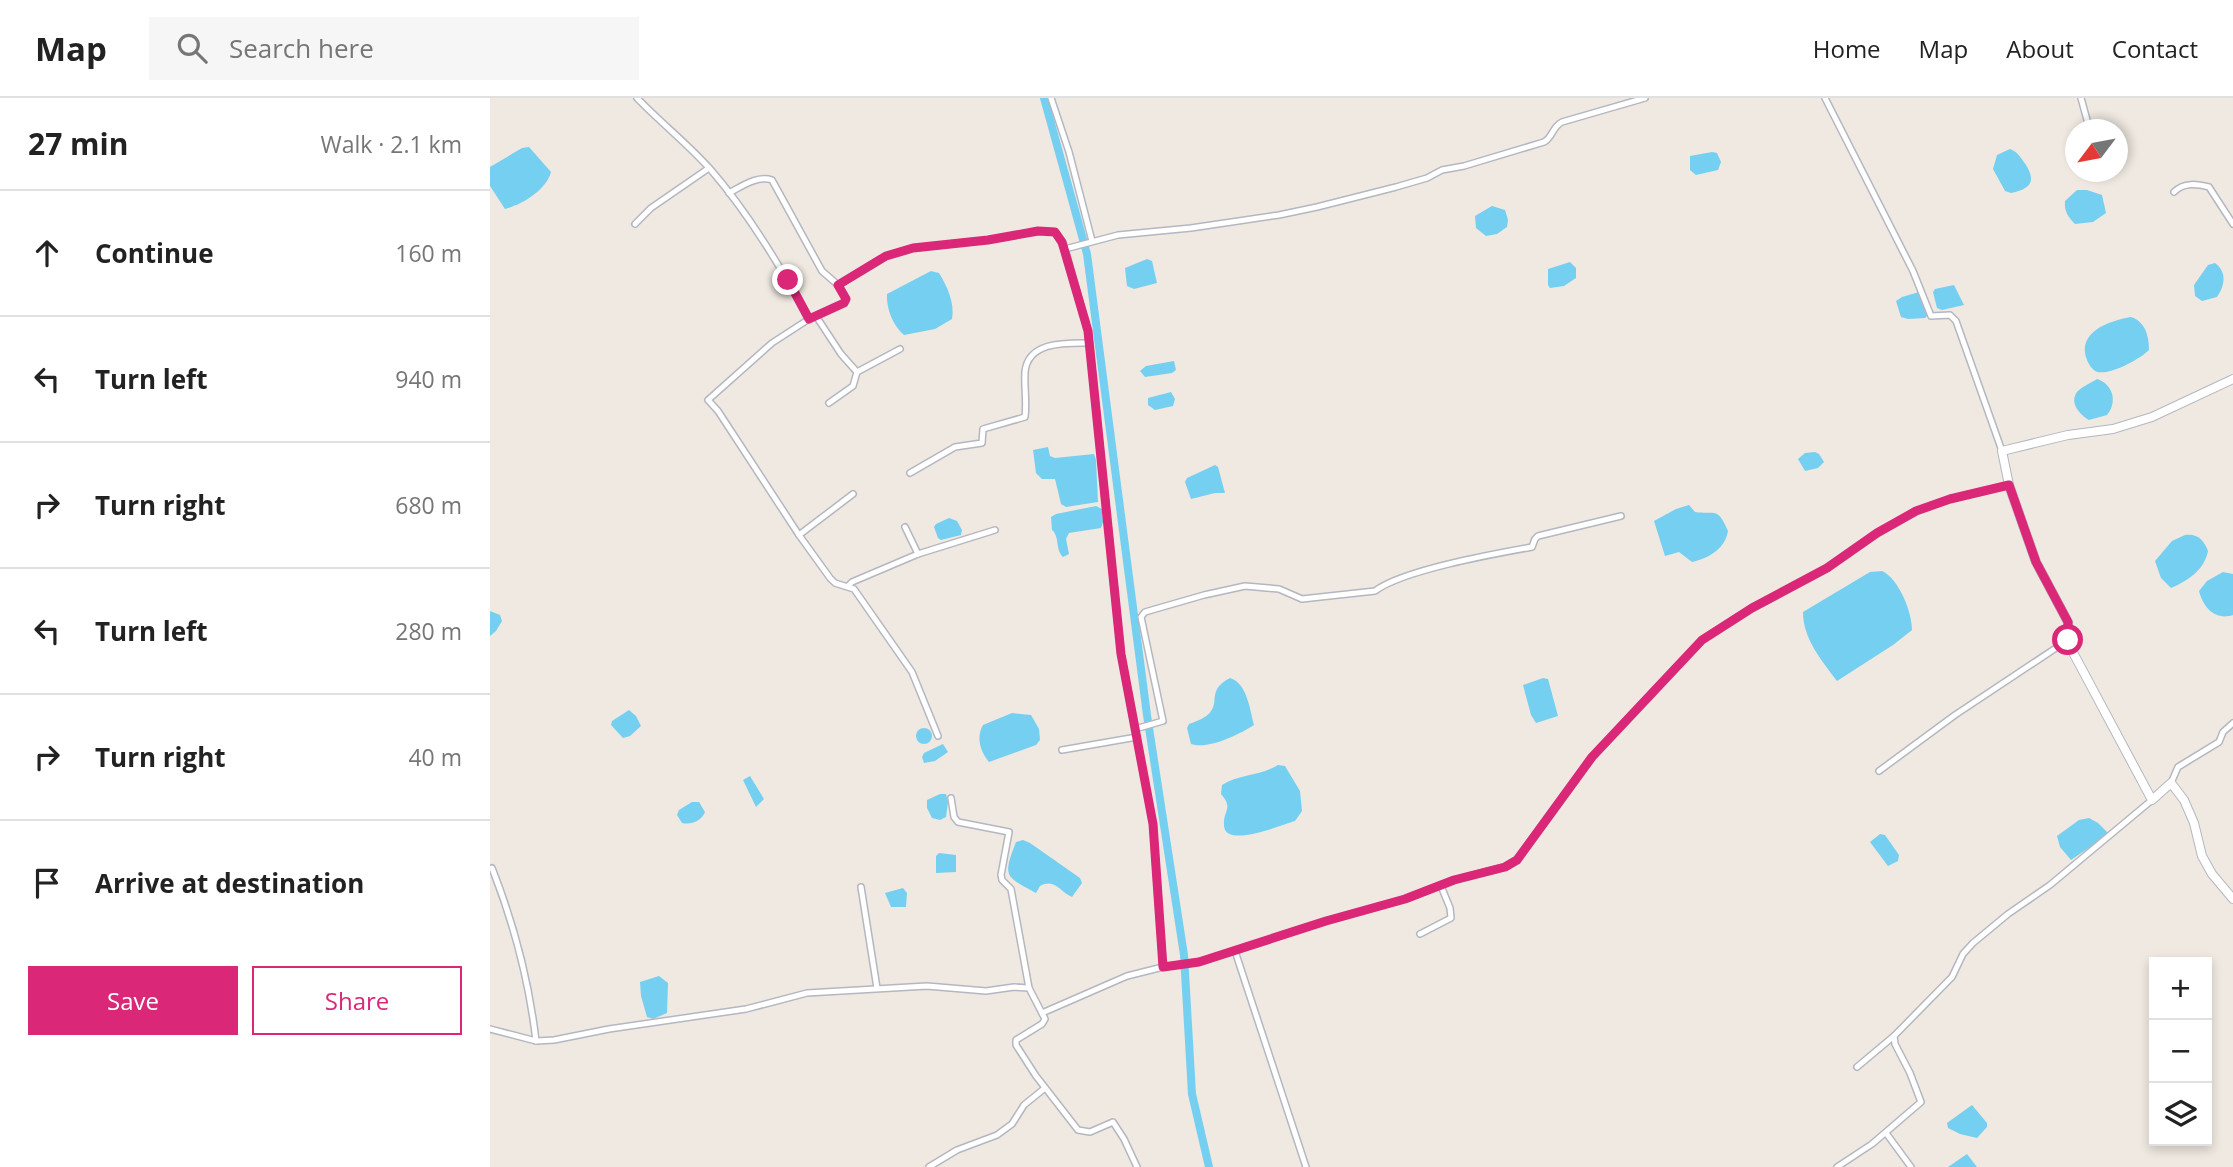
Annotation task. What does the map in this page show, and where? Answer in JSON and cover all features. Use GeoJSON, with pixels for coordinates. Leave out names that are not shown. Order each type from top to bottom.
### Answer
{"type":"FeatureCollection","features":[{"type":"Feature","properties":{"kind":"street"},"geometry":{"type":"LineString","coordinates":[[637,98],[709,169],[729,193],[812,318],[857,372]]}},
{"type":"Feature","properties":{"kind":"street"},"geometry":{"type":"LineString","coordinates":[[1051,98],[1069,152],[1089,242]]}},
{"type":"Feature","properties":{"kind":"street"},"geometry":{"type":"LineString","coordinates":[[1065,249],[1118,235],[1279,215],[1396,187],[1427,178],[1442,170],[1544,142],[1549,139],[1555,126],[1562,122],[1645,98]]}},
{"type":"Feature","properties":{"kind":"street"},"geometry":{"type":"LineString","coordinates":[[1825,98],[1913,271],[1931,316],[1950,315],[1956,321],[2003,451],[2009,485],[2036,562],[2068,622],[2069,645],[2152,800]]}},
{"type":"Feature","properties":{"kind":"street"},"geometry":{"type":"LineString","coordinates":[[2081,98],[2087,119]]}},
{"type":"Feature","properties":{"kind":"street"},"geometry":{"type":"LineString","coordinates":[[635,224],[651,208],[709,169]]}},
{"type":"Feature","properties":{"kind":"street"},"geometry":{"type":"LineString","coordinates":[[729,193],[754,180],[772,180],[822,271],[838,285],[846,299],[844,303],[772,342],[708,400],[718,411],[799,535],[835,583],[854,589],[912,672],[938,736]]}},
{"type":"Feature","properties":{"kind":"street"},"geometry":{"type":"LineString","coordinates":[[2174,191],[2182,185],[2209,187],[2233,224]]}},
{"type":"Feature","properties":{"kind":"street"},"geometry":{"type":"LineString","coordinates":[[838,285],[886,256],[913,248],[988,240],[1038,231],[1055,232],[1065,249],[1089,342],[1121,654],[1153,824],[1166,967]]}},
{"type":"Feature","properties":{"kind":"street"},"geometry":{"type":"LineString","coordinates":[[910,472],[955,447],[982,443],[983,429],[1025,417],[1026,369],[1030,356],[1038,350],[1064,343],[1089,342]]}},
{"type":"Feature","properties":{"kind":"street"},"geometry":{"type":"LineString","coordinates":[[829,403],[853,386],[857,372],[900,349]]}},
{"type":"Feature","properties":{"kind":"street"},"geometry":{"type":"LineString","coordinates":[[2003,451],[2067,435],[2113,429],[2152,417],[2233,379]]}},
{"type":"Feature","properties":{"kind":"street"},"geometry":{"type":"LineString","coordinates":[[1042,1013],[1127,975],[1199,962],[1505,867],[1517,860],[1592,757],[1702,640],[1752,608],[1827,568],[1877,533],[1916,511],[1950,499],[2009,485]]}},
{"type":"Feature","properties":{"kind":"street"},"geometry":{"type":"LineString","coordinates":[[799,535],[853,494]]}},
{"type":"Feature","properties":{"kind":"street"},"geometry":{"type":"LineString","coordinates":[[1135,729],[1163,721],[1141,617],[1145,612],[1213,592],[1245,586],[1279,589],[1302,599],[1375,591],[1381,586],[1422,573],[1532,547],[1538,536],[1621,516]]}},
{"type":"Feature","properties":{"kind":"street"},"geometry":{"type":"LineString","coordinates":[[905,527],[918,554]]}},
{"type":"Feature","properties":{"kind":"street"},"geometry":{"type":"LineString","coordinates":[[848,586],[918,554],[995,530]]}},
{"type":"Feature","properties":{"kind":"street"},"geometry":{"type":"LineString","coordinates":[[1879,771],[1955,715],[2068,640]]}},
{"type":"Feature","properties":{"kind":"street"},"geometry":{"type":"LineString","coordinates":[[1857,1067],[1894,1036],[1952,978],[1963,954],[1973,943],[2059,878],[2152,800],[2171,783],[2178,767],[2219,742],[2223,732],[2233,723]]}},
{"type":"Feature","properties":{"kind":"street"},"geometry":{"type":"LineString","coordinates":[[1062,750],[1137,737]]}},
{"type":"Feature","properties":{"kind":"street"},"geometry":{"type":"LineString","coordinates":[[2171,783],[2184,800],[2194,823],[2202,856],[2212,874],[2233,899]]}},
{"type":"Feature","properties":{"kind":"street"},"geometry":{"type":"LineString","coordinates":[[951,798],[954,817],[958,822],[1009,832],[1001,875],[1010,889],[1029,988],[1044,1022],[1016,1040],[1016,1045],[1078,1130],[1090,1132],[1113,1122],[1137,1167]]}},
{"type":"Feature","properties":{"kind":"street"},"geometry":{"type":"LineString","coordinates":[[492,868],[508,909],[528,985],[536,1041]]}},
{"type":"Feature","properties":{"kind":"street"},"geometry":{"type":"LineString","coordinates":[[1420,934],[1451,918],[1441,886]]}},
{"type":"Feature","properties":{"kind":"street"},"geometry":{"type":"LineString","coordinates":[[861,887],[877,988]]}},
{"type":"Feature","properties":{"kind":"street"},"geometry":{"type":"LineString","coordinates":[[1234,951],[1306,1167]]}},
{"type":"Feature","properties":{"kind":"street"},"geometry":{"type":"LineString","coordinates":[[490,1029],[536,1041],[554,1040],[608,1029],[746,1009],[807,993],[927,986],[986,991],[1029,988]]}},
{"type":"Feature","properties":{"kind":"street"},"geometry":{"type":"LineString","coordinates":[[1838,1167],[1886,1133],[1921,1102],[1895,1044],[1894,1036]]}},
{"type":"Feature","properties":{"kind":"street"},"geometry":{"type":"LineString","coordinates":[[929,1167],[957,1150],[997,1135],[1012,1124],[1024,1105],[1045,1088]]}},
{"type":"Feature","properties":{"kind":"street"},"geometry":{"type":"LineString","coordinates":[[1886,1133],[1911,1167]]}},
{"type":"Feature","properties":{"kind":"water"},"geometry":{"type":"Polygon","coordinates":[[[529,147],[551,172],[544,185],[533,195],[505,209],[490,186],[490,167],[522,148],[529,147]]]}},
{"type":"Feature","properties":{"kind":"water"},"geometry":{"type":"Polygon","coordinates":[[[2010,149],[2021,158],[2031,176],[2027,187],[2011,193],[2005,191],[1993,169],[1997,155],[2010,149]]]}},
{"type":"Feature","properties":{"kind":"water"},"geometry":{"type":"Polygon","coordinates":[[[1717,153],[1721,162],[1718,170],[1696,175],[1690,170],[1690,156],[1717,153]]]}},
{"type":"Feature","properties":{"kind":"water"},"geometry":{"type":"Polygon","coordinates":[[[2077,190],[2102,195],[2106,213],[2093,222],[2075,224],[2067,214],[2065,201],[2077,190]]]}},
{"type":"Feature","properties":{"kind":"water"},"geometry":{"type":"Polygon","coordinates":[[[1492,206],[1505,210],[1507,227],[1497,234],[1486,236],[1476,228],[1475,216],[1492,206]]]}},
{"type":"Feature","properties":{"kind":"water"},"geometry":{"type":"Polygon","coordinates":[[[1147,259],[1152,261],[1157,283],[1134,289],[1127,286],[1125,268],[1147,259]]]}},
{"type":"Feature","properties":{"kind":"water"},"geometry":{"type":"Polygon","coordinates":[[[1570,262],[1576,268],[1576,278],[1564,286],[1550,288],[1548,269],[1570,262]]]}},
{"type":"Feature","properties":{"kind":"water"},"geometry":{"type":"Polygon","coordinates":[[[2215,263],[2222,270],[2222,288],[2217,297],[2202,301],[2195,296],[2194,285],[2208,265],[2215,263]]]}},
{"type":"Feature","properties":{"kind":"water"},"geometry":{"type":"Polygon","coordinates":[[[931,271],[939,273],[947,289],[952,319],[935,329],[904,335],[891,316],[887,294],[931,271]]]}},
{"type":"Feature","properties":{"kind":"water"},"geometry":{"type":"Polygon","coordinates":[[[1954,285],[1964,305],[1942,310],[1937,308],[1933,292],[1935,289],[1954,285]]]}},
{"type":"Feature","properties":{"kind":"water"},"geometry":{"type":"Polygon","coordinates":[[[1919,292],[1928,315],[1925,318],[1901,317],[1896,301],[1919,292]]]}},
{"type":"Feature","properties":{"kind":"water"},"geometry":{"type":"Polygon","coordinates":[[[2131,317],[2143,326],[2149,350],[2117,369],[2098,372],[2091,368],[2085,350],[2090,335],[2113,321],[2131,317]]]}},
{"type":"Feature","properties":{"kind":"water"},"geometry":{"type":"Polygon","coordinates":[[[1174,361],[1176,370],[1172,373],[1145,377],[1140,371],[1146,366],[1174,361]]]}},
{"type":"Feature","properties":{"kind":"water"},"geometry":{"type":"Polygon","coordinates":[[[2097,379],[2110,389],[2112,405],[2107,415],[2089,420],[2082,415],[2074,400],[2081,388],[2097,379]]]}},
{"type":"Feature","properties":{"kind":"water"},"geometry":{"type":"Polygon","coordinates":[[[1171,392],[1175,399],[1173,406],[1155,410],[1148,405],[1148,398],[1171,392]]]}},
{"type":"Feature","properties":{"kind":"water"},"geometry":{"type":"Polygon","coordinates":[[[1048,447],[1050,456],[1055,458],[1094,454],[1098,502],[1066,507],[1061,504],[1055,479],[1042,479],[1036,473],[1033,450],[1048,447]]]}},
{"type":"Feature","properties":{"kind":"water"},"geometry":{"type":"Polygon","coordinates":[[[1815,452],[1824,462],[1818,468],[1805,471],[1798,459],[1805,453],[1815,452]]]}},
{"type":"Feature","properties":{"kind":"water"},"geometry":{"type":"Polygon","coordinates":[[[1215,465],[1218,467],[1225,493],[1191,499],[1185,482],[1187,478],[1215,465]]]}},
{"type":"Feature","properties":{"kind":"water"},"geometry":{"type":"Polygon","coordinates":[[[1689,505],[1695,512],[1718,515],[1728,531],[1720,548],[1692,562],[1679,552],[1665,556],[1654,521],[1689,505]]]}},
{"type":"Feature","properties":{"kind":"water"},"geometry":{"type":"Polygon","coordinates":[[[1096,506],[1102,509],[1101,528],[1069,533],[1066,539],[1069,554],[1063,557],[1052,530],[1051,517],[1096,506]]]}},
{"type":"Feature","properties":{"kind":"water"},"geometry":{"type":"Polygon","coordinates":[[[949,518],[957,521],[962,530],[961,535],[941,540],[934,527],[949,518]]]}},
{"type":"Feature","properties":{"kind":"water"},"geometry":{"type":"Polygon","coordinates":[[[2185,535],[2199,538],[2208,551],[2195,574],[2171,588],[2161,578],[2155,561],[2172,541],[2185,535]]]}},
{"type":"Feature","properties":{"kind":"water"},"geometry":{"type":"Polygon","coordinates":[[[1882,571],[1899,588],[1910,614],[1912,630],[1837,681],[1810,640],[1803,612],[1870,572],[1882,571]]]}},
{"type":"Feature","properties":{"kind":"water"},"geometry":{"type":"Polygon","coordinates":[[[2223,572],[2233,574],[2233,615],[2227,616],[2211,611],[2203,602],[2199,591],[2207,581],[2223,572]]]}},
{"type":"Feature","properties":{"kind":"water"},"geometry":{"type":"Polygon","coordinates":[[[490,611],[500,615],[502,621],[490,636],[490,611]]]}},
{"type":"Feature","properties":{"kind":"water"},"geometry":{"type":"Polygon","coordinates":[[[1230,678],[1244,691],[1254,725],[1215,743],[1191,744],[1187,728],[1189,724],[1210,713],[1217,690],[1230,678]]]}},
{"type":"Feature","properties":{"kind":"water"},"geometry":{"type":"Polygon","coordinates":[[[1543,678],[1548,679],[1558,716],[1536,723],[1531,715],[1523,685],[1543,678]]]}},
{"type":"Feature","properties":{"kind":"water"},"geometry":{"type":"Polygon","coordinates":[[[629,710],[641,726],[630,736],[623,738],[611,725],[612,721],[629,710]]]}},
{"type":"Feature","properties":{"kind":"water"},"geometry":{"type":"Polygon","coordinates":[[[1012,713],[1031,715],[1039,729],[1040,740],[1036,745],[989,762],[980,744],[983,725],[1012,713]]]}},
{"type":"Feature","properties":{"kind":"water"},"geometry":{"type":"Polygon","coordinates":[[[924,728],[930,730],[930,742],[924,744],[918,742],[916,736],[918,730],[924,728]]]}},
{"type":"Feature","properties":{"kind":"water"},"geometry":{"type":"Polygon","coordinates":[[[943,744],[948,752],[935,761],[924,763],[924,753],[943,744]]]}},
{"type":"Feature","properties":{"kind":"water"},"geometry":{"type":"Polygon","coordinates":[[[1278,765],[1285,766],[1300,791],[1302,811],[1295,821],[1254,834],[1233,835],[1226,832],[1224,820],[1227,803],[1221,794],[1222,785],[1278,765]]]}},
{"type":"Feature","properties":{"kind":"water"},"geometry":{"type":"Polygon","coordinates":[[[750,776],[764,799],[756,807],[743,780],[750,776]]]}},
{"type":"Feature","properties":{"kind":"water"},"geometry":{"type":"Polygon","coordinates":[[[946,794],[948,802],[946,817],[940,820],[932,818],[927,808],[927,800],[946,794]]]}},
{"type":"Feature","properties":{"kind":"water"},"geometry":{"type":"Polygon","coordinates":[[[692,802],[699,802],[705,812],[696,822],[682,823],[677,815],[679,810],[692,802]]]}},
{"type":"Feature","properties":{"kind":"water"},"geometry":{"type":"Polygon","coordinates":[[[2089,818],[2109,834],[2071,860],[2060,847],[2057,836],[2079,820],[2089,818]]]}},
{"type":"Feature","properties":{"kind":"water"},"geometry":{"type":"Polygon","coordinates":[[[1880,834],[1885,835],[1899,855],[1898,861],[1888,866],[1870,842],[1880,834]]]}},
{"type":"Feature","properties":{"kind":"water"},"geometry":{"type":"Polygon","coordinates":[[[1023,840],[1080,878],[1082,883],[1072,897],[1050,884],[1040,886],[1036,893],[1012,878],[1008,869],[1009,862],[1016,842],[1023,840]]]}},
{"type":"Feature","properties":{"kind":"water"},"geometry":{"type":"Polygon","coordinates":[[[939,853],[956,855],[956,872],[936,873],[936,856],[939,853]]]}},
{"type":"Feature","properties":{"kind":"water"},"geometry":{"type":"Polygon","coordinates":[[[903,888],[907,893],[906,907],[891,907],[885,893],[903,888]]]}},
{"type":"Feature","properties":{"kind":"water"},"geometry":{"type":"Polygon","coordinates":[[[659,976],[668,983],[667,1013],[653,1019],[647,1017],[640,982],[659,976]]]}},
{"type":"Feature","properties":{"kind":"water"},"geometry":{"type":"Polygon","coordinates":[[[1972,1105],[1987,1123],[1987,1127],[1977,1138],[1948,1128],[1947,1123],[1972,1105]]]}},
{"type":"Feature","properties":{"kind":"water"},"geometry":{"type":"Polygon","coordinates":[[[1967,1154],[1977,1167],[1948,1167],[1967,1154]]]}},
{"type":"Feature","properties":{"kind":"waterway"},"geometry":{"type":"LineString","coordinates":[[1044,98],[1087,254],[1147,715],[1184,955],[1192,1094],[1209,1167]]}},
{"type":"Feature","properties":{"kind":"route"},"geometry":{"type":"LineString","coordinates":[[788,280],[809,319],[844,303],[846,299],[838,285],[886,256],[913,248],[988,240],[1038,231],[1055,232],[1062,242],[1088,331],[1121,654],[1153,824],[1163,967],[1199,962],[1405,899],[1454,880],[1493,871],[1517,860],[1592,757],[1702,640],[1752,608],[1827,568],[1877,533],[1916,511],[1950,499],[2009,485],[2036,562],[2068,622],[2068,640]]}}]}
